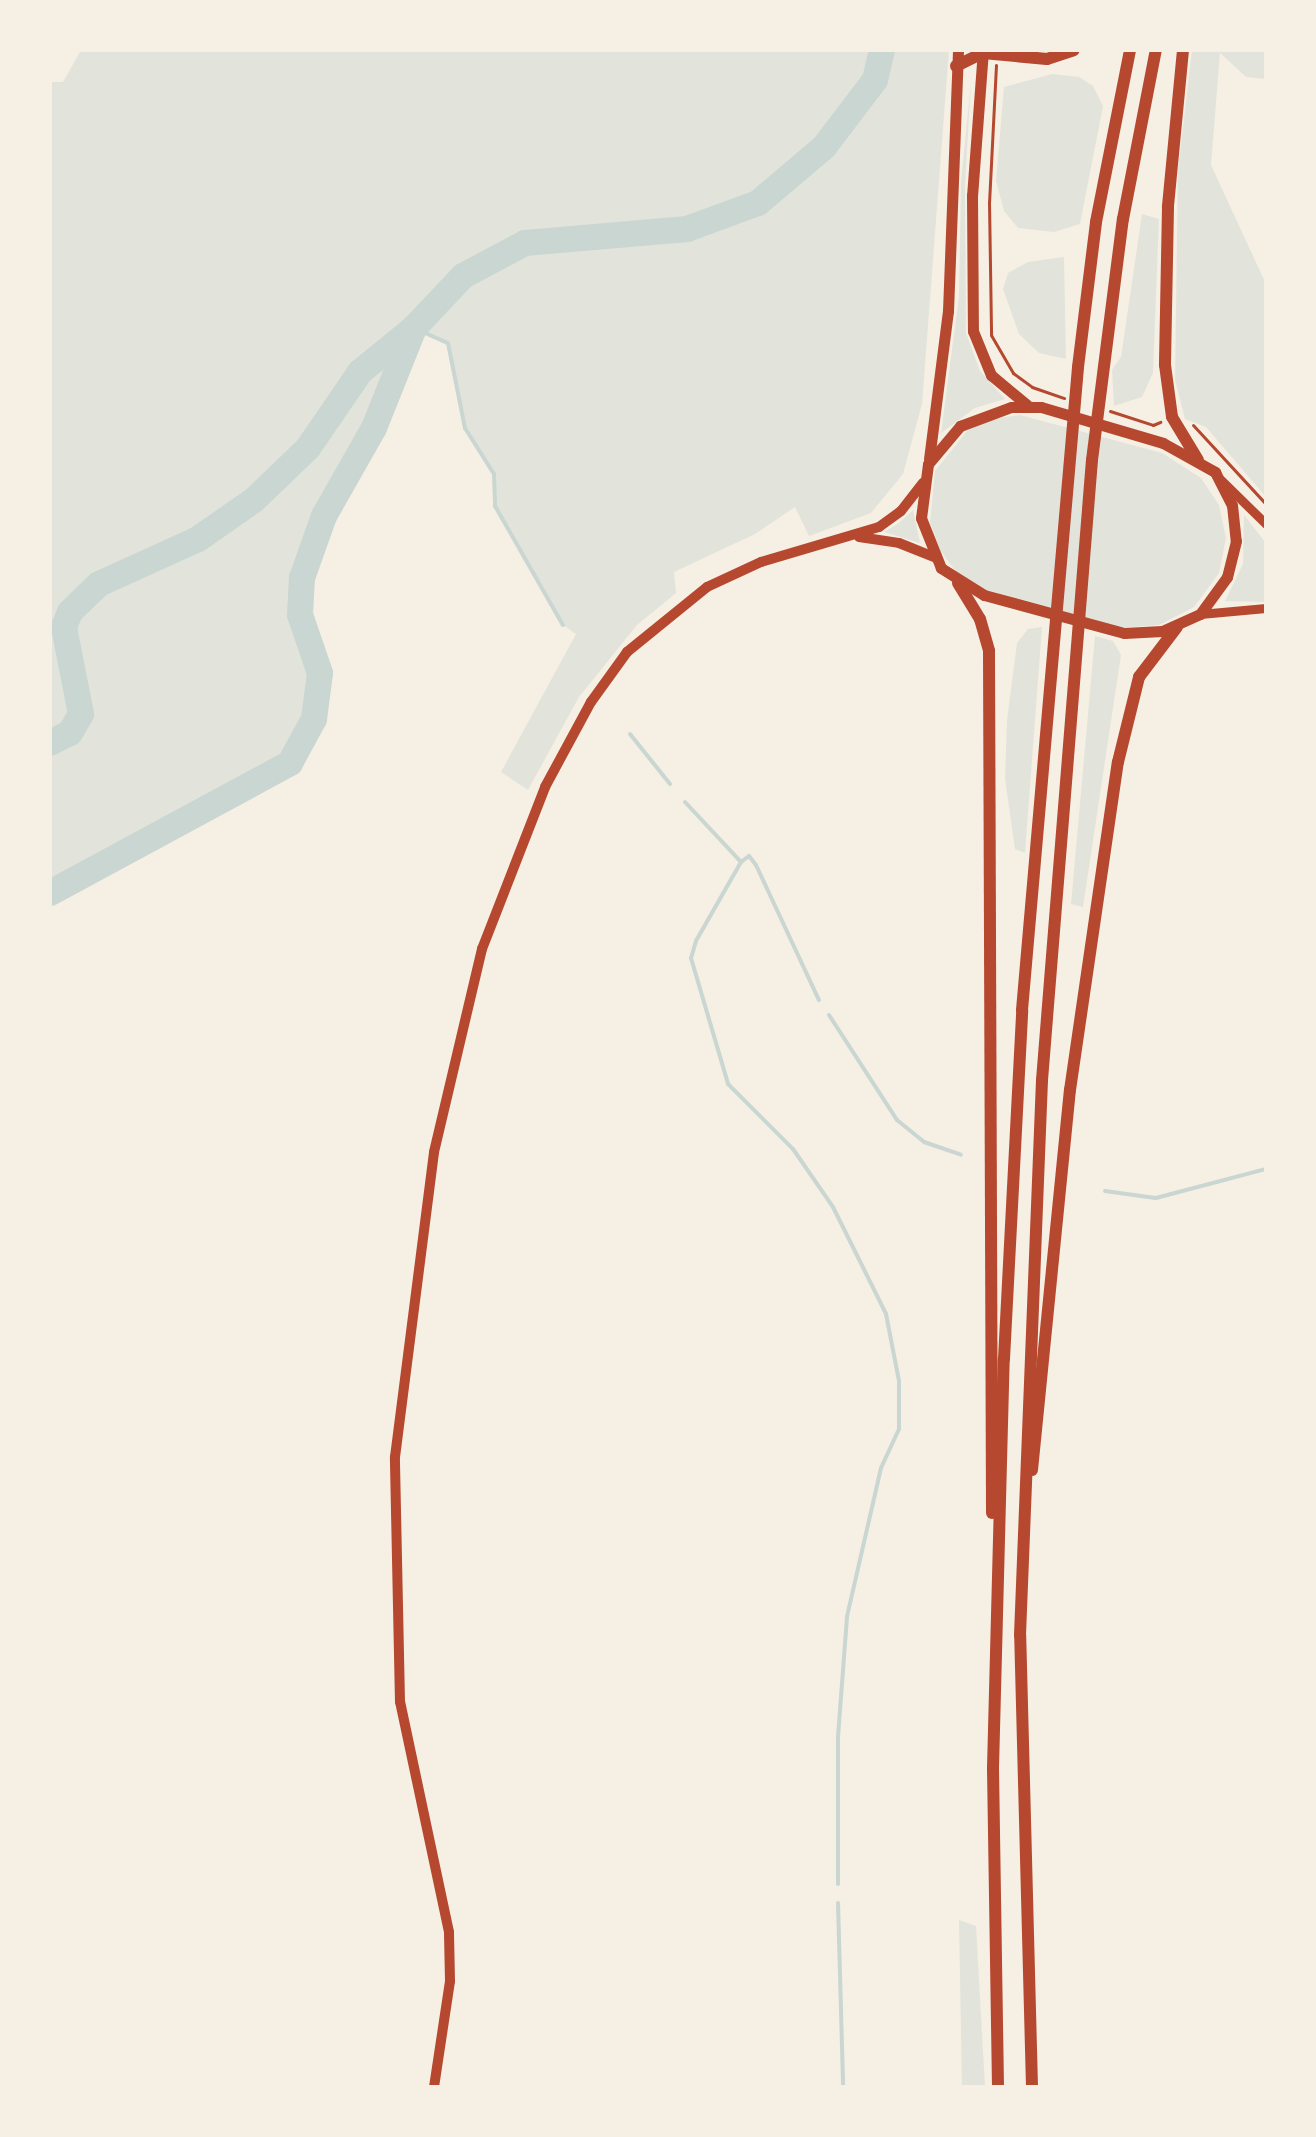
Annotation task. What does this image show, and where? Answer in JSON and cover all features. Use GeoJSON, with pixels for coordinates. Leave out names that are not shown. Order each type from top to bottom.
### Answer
{"type":"FeatureCollection","features":[{"type":"Feature","properties":{"kind":"highway"},"geometry":{"type":"LineString","coordinates":[[956,66],[983,51],[1047,59],[1074,50]]}},
{"type":"Feature","properties":{"kind":"highway"},"geometry":{"type":"LineString","coordinates":[[993,1768],[1013,1152],[1048,661],[1096,222],[1130,50]]}},
{"type":"Feature","properties":{"kind":"highway"},"geometry":{"type":"LineString","coordinates":[[1032,2087],[1020,1635],[1042,1080],[1073,662],[1102,369],[1125,205],[1156,50]]}},
{"type":"Feature","properties":{"kind":"highway"},"geometry":{"type":"LineString","coordinates":[[1183,50],[1168,207],[1165,376],[1172,417],[1198,460]]}},
{"type":"Feature","properties":{"kind":"highway"},"geometry":{"type":"LineString","coordinates":[[958,583],[980,619],[989,651],[993,1768],[998,2087]]}},
{"type":"Feature","properties":{"kind":"highway"},"geometry":{"type":"LineString","coordinates":[[1024,1530],[1070,1090],[1118,762],[1139,677],[1177,627]]}},
{"type":"Feature","properties":{"kind":"main road"},"geometry":{"type":"LineString","coordinates":[[928,464],[942,443],[969,421],[995,409],[1027,405],[1148,439],[1198,460],[1221,480],[1234,517],[1234,553],[1222,587],[1200,614],[1177,627],[1124,633],[1000,600],[958,583],[934,557],[921,518],[923,483],[948,311],[958,50]]}},
{"type":"Feature","properties":{"kind":"main road"},"geometry":{"type":"LineString","coordinates":[[983,51],[972,195],[973,331],[991,375],[1027,405]]}},
{"type":"Feature","properties":{"kind":"main road"},"geometry":{"type":"LineString","coordinates":[[434,2087],[450,1981],[449,1932],[400,1702],[395,1457],[434,1152],[467,997],[509,872],[545,787],[591,702],[627,652],[707,587],[779,556],[856,537],[892,519],[923,483]]}},
{"type":"Feature","properties":{"kind":"main road"},"geometry":{"type":"LineString","coordinates":[[856,537],[899,543],[934,557]]}},
{"type":"Feature","properties":{"kind":"street"},"geometry":{"type":"LineString","coordinates":[[1221,480],[1266,524]]}},
{"type":"Feature","properties":{"kind":"street"},"geometry":{"type":"LineString","coordinates":[[1200,614],[1266,608]]}},
{"type":"Feature","properties":{"kind":"path"},"geometry":{"type":"LineString","coordinates":[[1000,62],[990,155],[991,335],[1001,359],[1022,381],[1071,399]]}},
{"type":"Feature","properties":{"kind":"path"},"geometry":{"type":"LineString","coordinates":[[1100,408],[1153,425],[1165,420]]}},
{"type":"Feature","properties":{"kind":"path"},"geometry":{"type":"LineString","coordinates":[[1188,416],[1266,504]]}},
{"type":"Feature","properties":{"kind":"shaded area"},"geometry":{"type":"Polygon","coordinates":[[[81,50],[949,50],[922,404],[903,474],[871,513],[809,536],[795,507],[755,534],[674,572],[676,593],[637,625],[579,697],[528,790],[501,772],[576,634],[563,625],[495,506],[494,474],[465,428],[448,343],[414,328],[374,428],[324,516],[302,578],[300,615],[320,673],[314,719],[290,763],[50,893],[50,82],[63,82],[81,50]]]}},
{"type":"Feature","properties":{"kind":"shaded area"},"geometry":{"type":"Polygon","coordinates":[[[1192,50],[1266,50],[1266,79],[1246,77],[1220,53],[1211,165],[1266,284],[1266,497],[1206,427],[1185,419],[1175,380],[1178,169],[1192,50]]]}},
{"type":"Feature","properties":{"kind":"shaded area"},"geometry":{"type":"Polygon","coordinates":[[[1052,74],[1079,77],[1093,86],[1103,106],[1080,224],[1054,232],[1018,228],[1004,211],[996,181],[1004,87],[1052,74]]]}},
{"type":"Feature","properties":{"kind":"shaded area"},"geometry":{"type":"Polygon","coordinates":[[[971,81],[965,186],[966,333],[980,371],[1005,399],[975,408],[941,433],[959,296],[961,182],[971,81]]]}},
{"type":"Feature","properties":{"kind":"shaded area"},"geometry":{"type":"Polygon","coordinates":[[[1142,214],[1159,219],[1153,373],[1142,397],[1114,406],[1112,370],[1121,357],[1142,214]]]}},
{"type":"Feature","properties":{"kind":"shaded area"},"geometry":{"type":"Polygon","coordinates":[[[1064,257],[1066,359],[1039,353],[1019,334],[1003,289],[1008,273],[1028,262],[1064,257]]]}},
{"type":"Feature","properties":{"kind":"shaded area"},"geometry":{"type":"Polygon","coordinates":[[[1020,415],[1162,453],[1201,478],[1219,505],[1226,538],[1219,573],[1194,607],[1159,625],[1118,628],[988,591],[956,572],[940,550],[930,522],[935,471],[967,431],[991,419],[1020,415]]]}},
{"type":"Feature","properties":{"kind":"shaded area"},"geometry":{"type":"Polygon","coordinates":[[[913,510],[920,543],[884,532],[899,523],[913,510]]]}},
{"type":"Feature","properties":{"kind":"shaded area"},"geometry":{"type":"Polygon","coordinates":[[[1244,515],[1266,543],[1266,602],[1225,601],[1243,564],[1244,515]]]}},
{"type":"Feature","properties":{"kind":"shaded area"},"geometry":{"type":"Polygon","coordinates":[[[1042,627],[1025,853],[1015,849],[1005,779],[1007,720],[1017,643],[1028,629],[1042,627]]]}},
{"type":"Feature","properties":{"kind":"shaded area"},"geometry":{"type":"Polygon","coordinates":[[[1095,636],[1113,641],[1121,655],[1083,907],[1071,904],[1095,636]]]}},
{"type":"Feature","properties":{"kind":"shaded area"},"geometry":{"type":"Polygon","coordinates":[[[959,1920],[976,1926],[985,2087],[962,2087],[959,1920]]]}},
{"type":"Feature","properties":{"kind":"waterway"},"geometry":{"type":"LineString","coordinates":[[50,743],[70,733],[81,714],[64,627],[70,612],[99,584],[198,539],[254,500],[308,448],[360,372],[414,328],[463,276],[525,243],[687,229],[758,203],[824,147],[875,80],[882,50]]}},
{"type":"Feature","properties":{"kind":"waterway"},"geometry":{"type":"LineString","coordinates":[[414,328],[448,343],[465,428],[494,474],[495,506],[563,625]]}},
{"type":"Feature","properties":{"kind":"waterway"},"geometry":{"type":"LineString","coordinates":[[50,893],[290,763],[314,719],[320,673],[300,615],[302,578],[324,516],[374,428],[414,328]]}},
{"type":"Feature","properties":{"kind":"waterway"},"geometry":{"type":"LineString","coordinates":[[630,734],[670,784]]}},
{"type":"Feature","properties":{"kind":"waterway"},"geometry":{"type":"LineString","coordinates":[[685,802],[741,862],[749,856],[756,865],[819,1000]]}},
{"type":"Feature","properties":{"kind":"waterway"},"geometry":{"type":"LineString","coordinates":[[741,862],[696,941],[691,958],[728,1084],[793,1149],[833,1207],[886,1314],[899,1381],[899,1429],[881,1468],[847,1617],[838,1737],[838,1884]]}},
{"type":"Feature","properties":{"kind":"waterway"},"geometry":{"type":"LineString","coordinates":[[829,1015],[897,1120],[924,1142],[961,1155]]}},
{"type":"Feature","properties":{"kind":"waterway"},"geometry":{"type":"LineString","coordinates":[[1105,1191],[1156,1198],[1266,1169]]}},
{"type":"Feature","properties":{"kind":"waterway"},"geometry":{"type":"LineString","coordinates":[[838,1903],[843,2087]]}}]}
